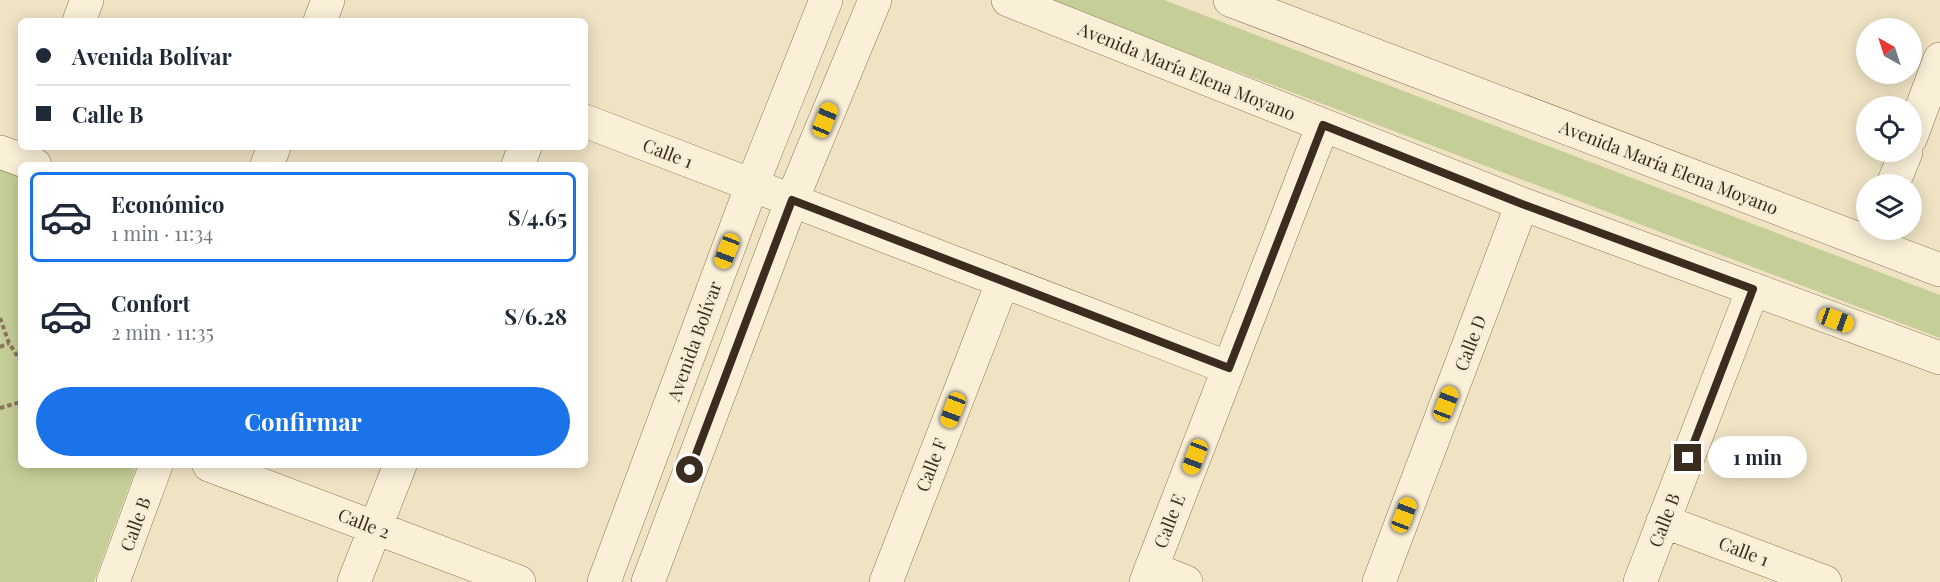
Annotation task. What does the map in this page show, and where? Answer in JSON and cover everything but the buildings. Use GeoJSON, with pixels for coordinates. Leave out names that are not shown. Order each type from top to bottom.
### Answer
{"type":"FeatureCollection","features":[{"type":"Feature","properties":{"kind":"street"},"geometry":{"type":"LineString","coordinates":[[80,18],[87,0]]}},
{"type":"Feature","properties":{"kind":"street","name":"Avenida Bolívar"},"geometry":{"type":"LineString","coordinates":[[604,582],[752,185],[826,0]]}},
{"type":"Feature","properties":{"kind":"street"},"geometry":{"type":"LineString","coordinates":[[648,582],[792,200],[875,0]]}},
{"type":"Feature","properties":{"kind":"street","name":"Avenida María Elena Moyano"},"geometry":{"type":"LineString","coordinates":[[1008,0],[1522,204],[1940,358]]}},
{"type":"Feature","properties":{"kind":"street","name":"Avenida María Elena Moyano"},"geometry":{"type":"LineString","coordinates":[[1230,0],[1856,230]]}},
{"type":"Feature","properties":{"kind":"street"},"geometry":{"type":"LineString","coordinates":[[1922,107],[1940,59]]}},
{"type":"Feature","properties":{"kind":"street","name":"Calle 1"},"geometry":{"type":"LineString","coordinates":[[588,122],[1229,368]]}},
{"type":"Feature","properties":{"kind":"street","name":"Calle E"},"geometry":{"type":"LineString","coordinates":[[1148,575],[1323,125]]}},
{"type":"Feature","properties":{"kind":"street","name":"Calle D"},"geometry":{"type":"LineString","coordinates":[[1379,582],[1522,204]]}},
{"type":"Feature","properties":{"kind":"street","name":"Avenida María Elena Moyano"},"geometry":{"type":"LineString","coordinates":[[1880,240],[1940,270]]}},
{"type":"Feature","properties":{"kind":"street","name":"Calle F"},"geometry":{"type":"LineString","coordinates":[[886,582],[1003,281]]}},
{"type":"Feature","properties":{"kind":"street","name":"Calle B"},"geometry":{"type":"LineString","coordinates":[[1640,582],[1753,289]]}},
{"type":"Feature","properties":{"kind":"street","name":"Calle B"},"geometry":{"type":"LineString","coordinates":[[113,582],[155,468]]}},
{"type":"Feature","properties":{"kind":"street","name":"Calle 2"},"geometry":{"type":"LineString","coordinates":[[217,468],[519,582]]}},
{"type":"Feature","properties":{"kind":"street"},"geometry":{"type":"LineString","coordinates":[[354,582],[399,468]]}},
{"type":"Feature","properties":{"kind":"street","name":"Calle 1"},"geometry":{"type":"LineString","coordinates":[[1663,521],[1825,582]]}},
{"type":"Feature","properties":{"kind":"street"},"geometry":{"type":"LineString","coordinates":[[1148,575],[1186,582]]}},
{"type":"Feature","properties":{"kind":"path"},"geometry":{"type":"LineString","coordinates":[[0,318],[9,343],[18,357]]}},
{"type":"Feature","properties":{"kind":"path"},"geometry":{"type":"LineString","coordinates":[[0,347],[9,343]]}},
{"type":"Feature","properties":{"kind":"path"},"geometry":{"type":"LineString","coordinates":[[0,408],[18,403]]}},
{"type":"Feature","properties":{"kind":"green space"},"geometry":{"type":"Polygon","coordinates":[[[1048,0],[1164,0],[1940,295],[1940,338],[1048,0]]]}},
{"type":"Feature","properties":{"kind":"green space"},"geometry":{"type":"Polygon","coordinates":[[[0,165],[18,172],[18,468],[136,468],[94,582],[0,582],[0,165]]]}},
{"type":"Feature","properties":{"kind":"route"},"geometry":{"type":"LineString","coordinates":[[690,470],[792,200],[1229,368],[1323,125],[1522,204],[1753,289],[1688,458]]}}]}
